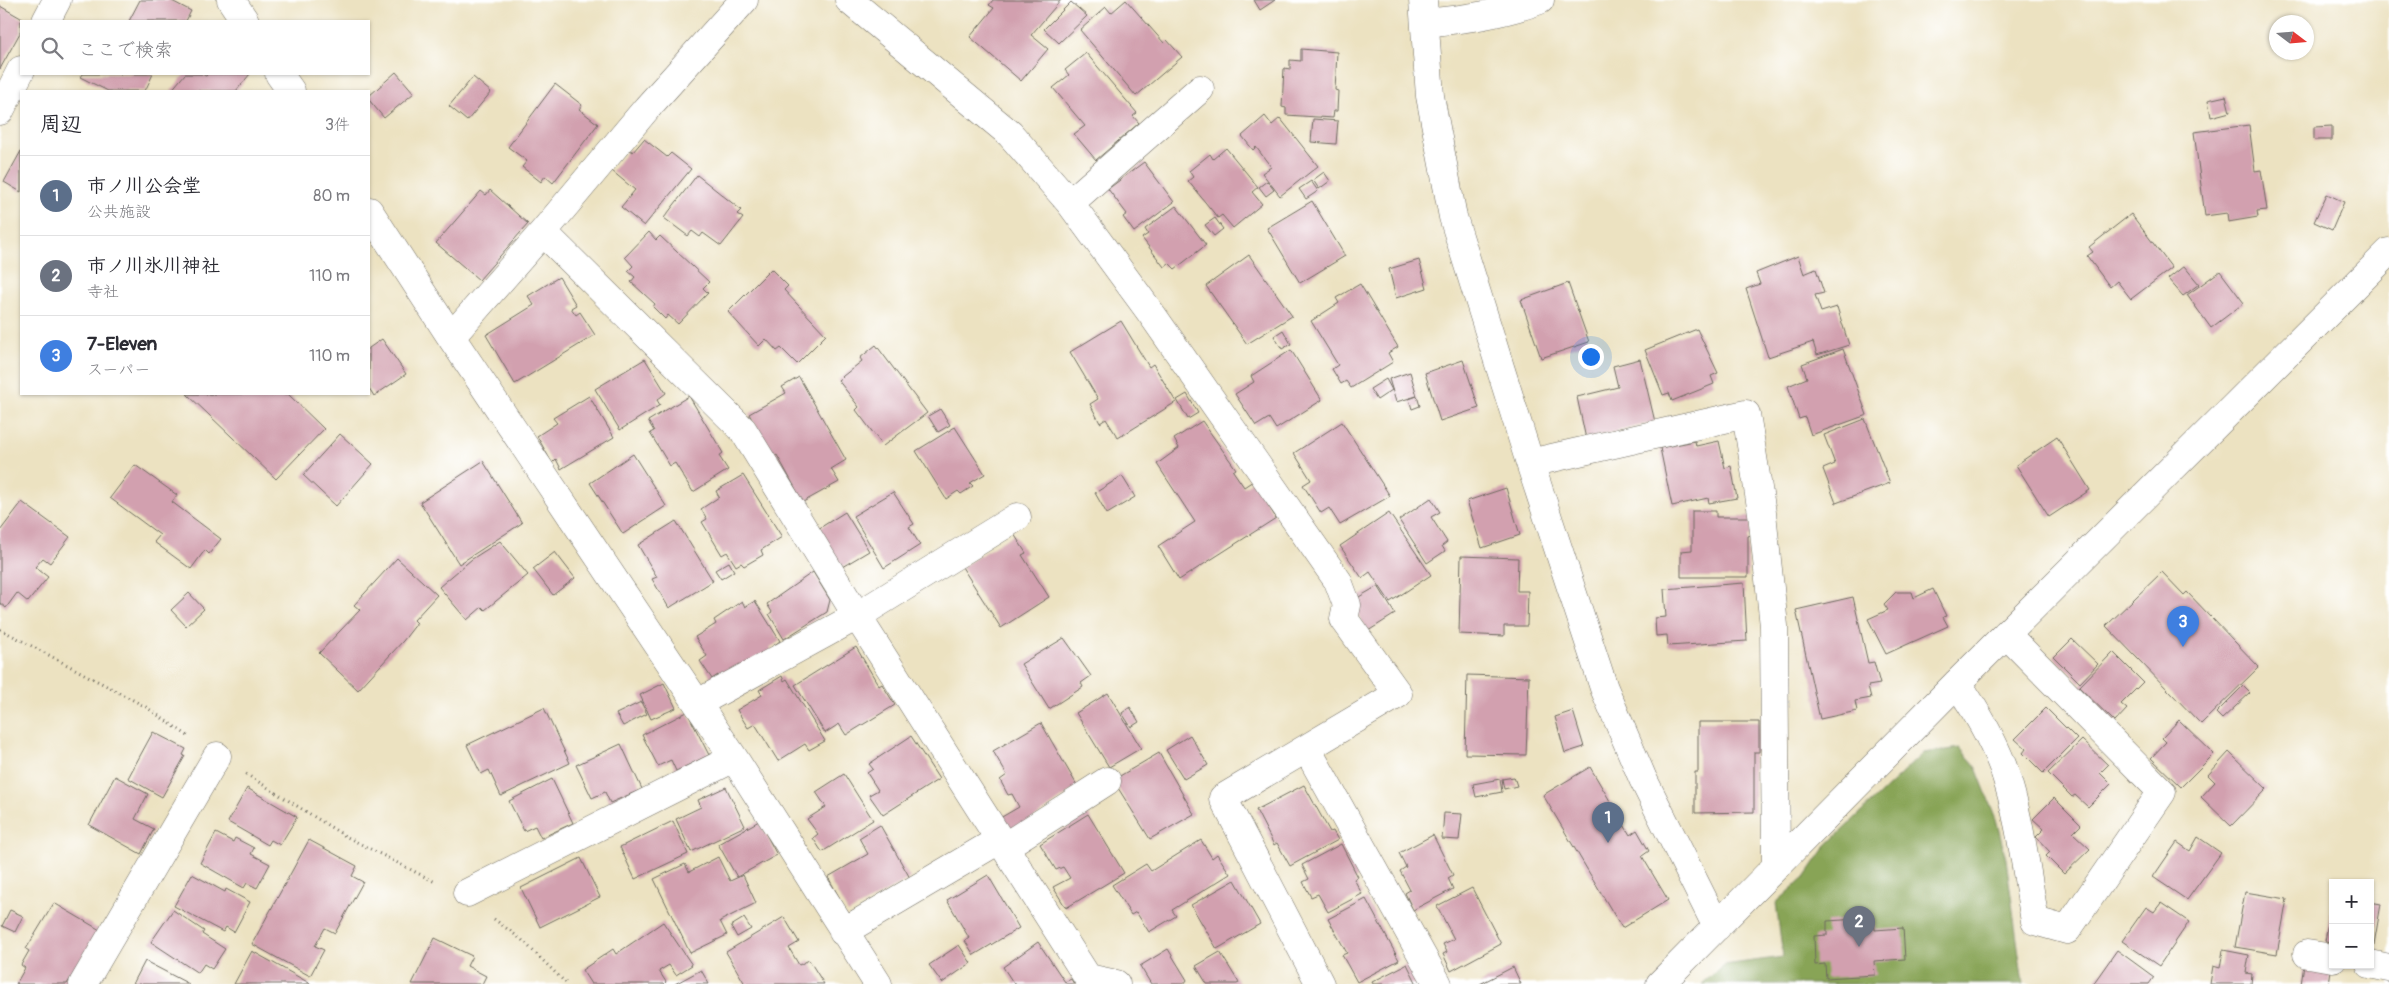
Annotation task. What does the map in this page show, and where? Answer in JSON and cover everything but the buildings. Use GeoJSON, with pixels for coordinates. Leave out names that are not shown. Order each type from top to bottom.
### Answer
{"type":"FeatureCollection","features":[{"type":"Feature","properties":{"kind":"street"},"geometry":{"type":"LineString","coordinates":[[47,20],[57,0]]}},
{"type":"Feature","properties":{"kind":"street"},"geometry":{"type":"LineString","coordinates":[[231,0],[244,20]]}},
{"type":"Feature","properties":{"kind":"street"},"geometry":{"type":"LineString","coordinates":[[451,337],[543,232],[646,108],[744,0]]}},
{"type":"Feature","properties":{"kind":"street"},"geometry":{"type":"LineString","coordinates":[[849,0],[1010,134],[1070,203],[1153,316],[1338,581],[1347,605],[1344,618],[1398,694],[1223,798],[1320,984]]}},
{"type":"Feature","properties":{"kind":"street"},"geometry":{"type":"LineString","coordinates":[[1540,0],[1516,9],[1473,19],[1424,11],[1430,96],[1453,217],[1530,463],[1604,688],[1643,779],[1717,926]]}},
{"type":"Feature","properties":{"kind":"street"},"geometry":{"type":"LineString","coordinates":[[0,111],[20,72]]}},
{"type":"Feature","properties":{"kind":"street"},"geometry":{"type":"LineString","coordinates":[[280,75],[290,90]]}},
{"type":"Feature","properties":{"kind":"street"},"geometry":{"type":"LineString","coordinates":[[1070,203],[1200,89]]}},
{"type":"Feature","properties":{"kind":"street"},"geometry":{"type":"LineString","coordinates":[[370,213],[451,337],[698,703],[878,984]]}},
{"type":"Feature","properties":{"kind":"street"},"geometry":{"type":"LineString","coordinates":[[543,232],[743,430],[857,616],[1088,978],[1116,984]]}},
{"type":"Feature","properties":{"kind":"street"},"geometry":{"type":"LineString","coordinates":[[1660,984],[1957,683],[2389,252]]}},
{"type":"Feature","properties":{"kind":"street"},"geometry":{"type":"LineString","coordinates":[[1530,463],[1746,414],[1762,513],[1774,626],[1776,866]]}},
{"type":"Feature","properties":{"kind":"street"},"geometry":{"type":"LineString","coordinates":[[698,703],[857,616],[1016,517]]}},
{"type":"Feature","properties":{"kind":"street"},"geometry":{"type":"LineString","coordinates":[[1957,683],[1974,707],[2002,767],[2018,827],[2035,921],[2067,930],[2162,792],[2006,634]]}},
{"type":"Feature","properties":{"kind":"street"},"geometry":{"type":"LineString","coordinates":[[1307,749],[1438,984]]}},
{"type":"Feature","properties":{"kind":"street"},"geometry":{"type":"LineString","coordinates":[[83,984],[217,756]]}},
{"type":"Feature","properties":{"kind":"street"},"geometry":{"type":"LineString","coordinates":[[467,893],[734,758]]}},
{"type":"Feature","properties":{"kind":"street"},"geometry":{"type":"LineString","coordinates":[[844,932],[1002,843],[1106,781]]}},
{"type":"Feature","properties":{"kind":"street"},"geometry":{"type":"LineString","coordinates":[[2374,965],[2389,968]]}},
{"type":"Feature","properties":{"kind":"path"},"geometry":{"type":"LineString","coordinates":[[0,629],[146,708],[217,756],[345,836],[434,882],[467,893],[473,892],[489,915],[522,940],[567,984]]}},
{"type":"Feature","properties":{"kind":"green space"},"geometry":{"type":"Polygon","coordinates":[[[1960,748],[1975,765],[1996,819],[2006,859],[2023,984],[1702,984],[1724,965],[1783,957],[1776,903],[1805,877],[1827,845],[1923,753],[1960,748]]]}},
{"type":"Feature","properties":{"kind":"place","name":"7-Eleven"},"geometry":{"type":"Point","coordinates":[2183,647]}},
{"type":"Feature","properties":{"kind":"place","name":"市ノ川公会堂"},"geometry":{"type":"Point","coordinates":[1608,843]}},
{"type":"Feature","properties":{"kind":"place","name":"市ノ川氷川神社"},"geometry":{"type":"Point","coordinates":[1859,947]}}]}
